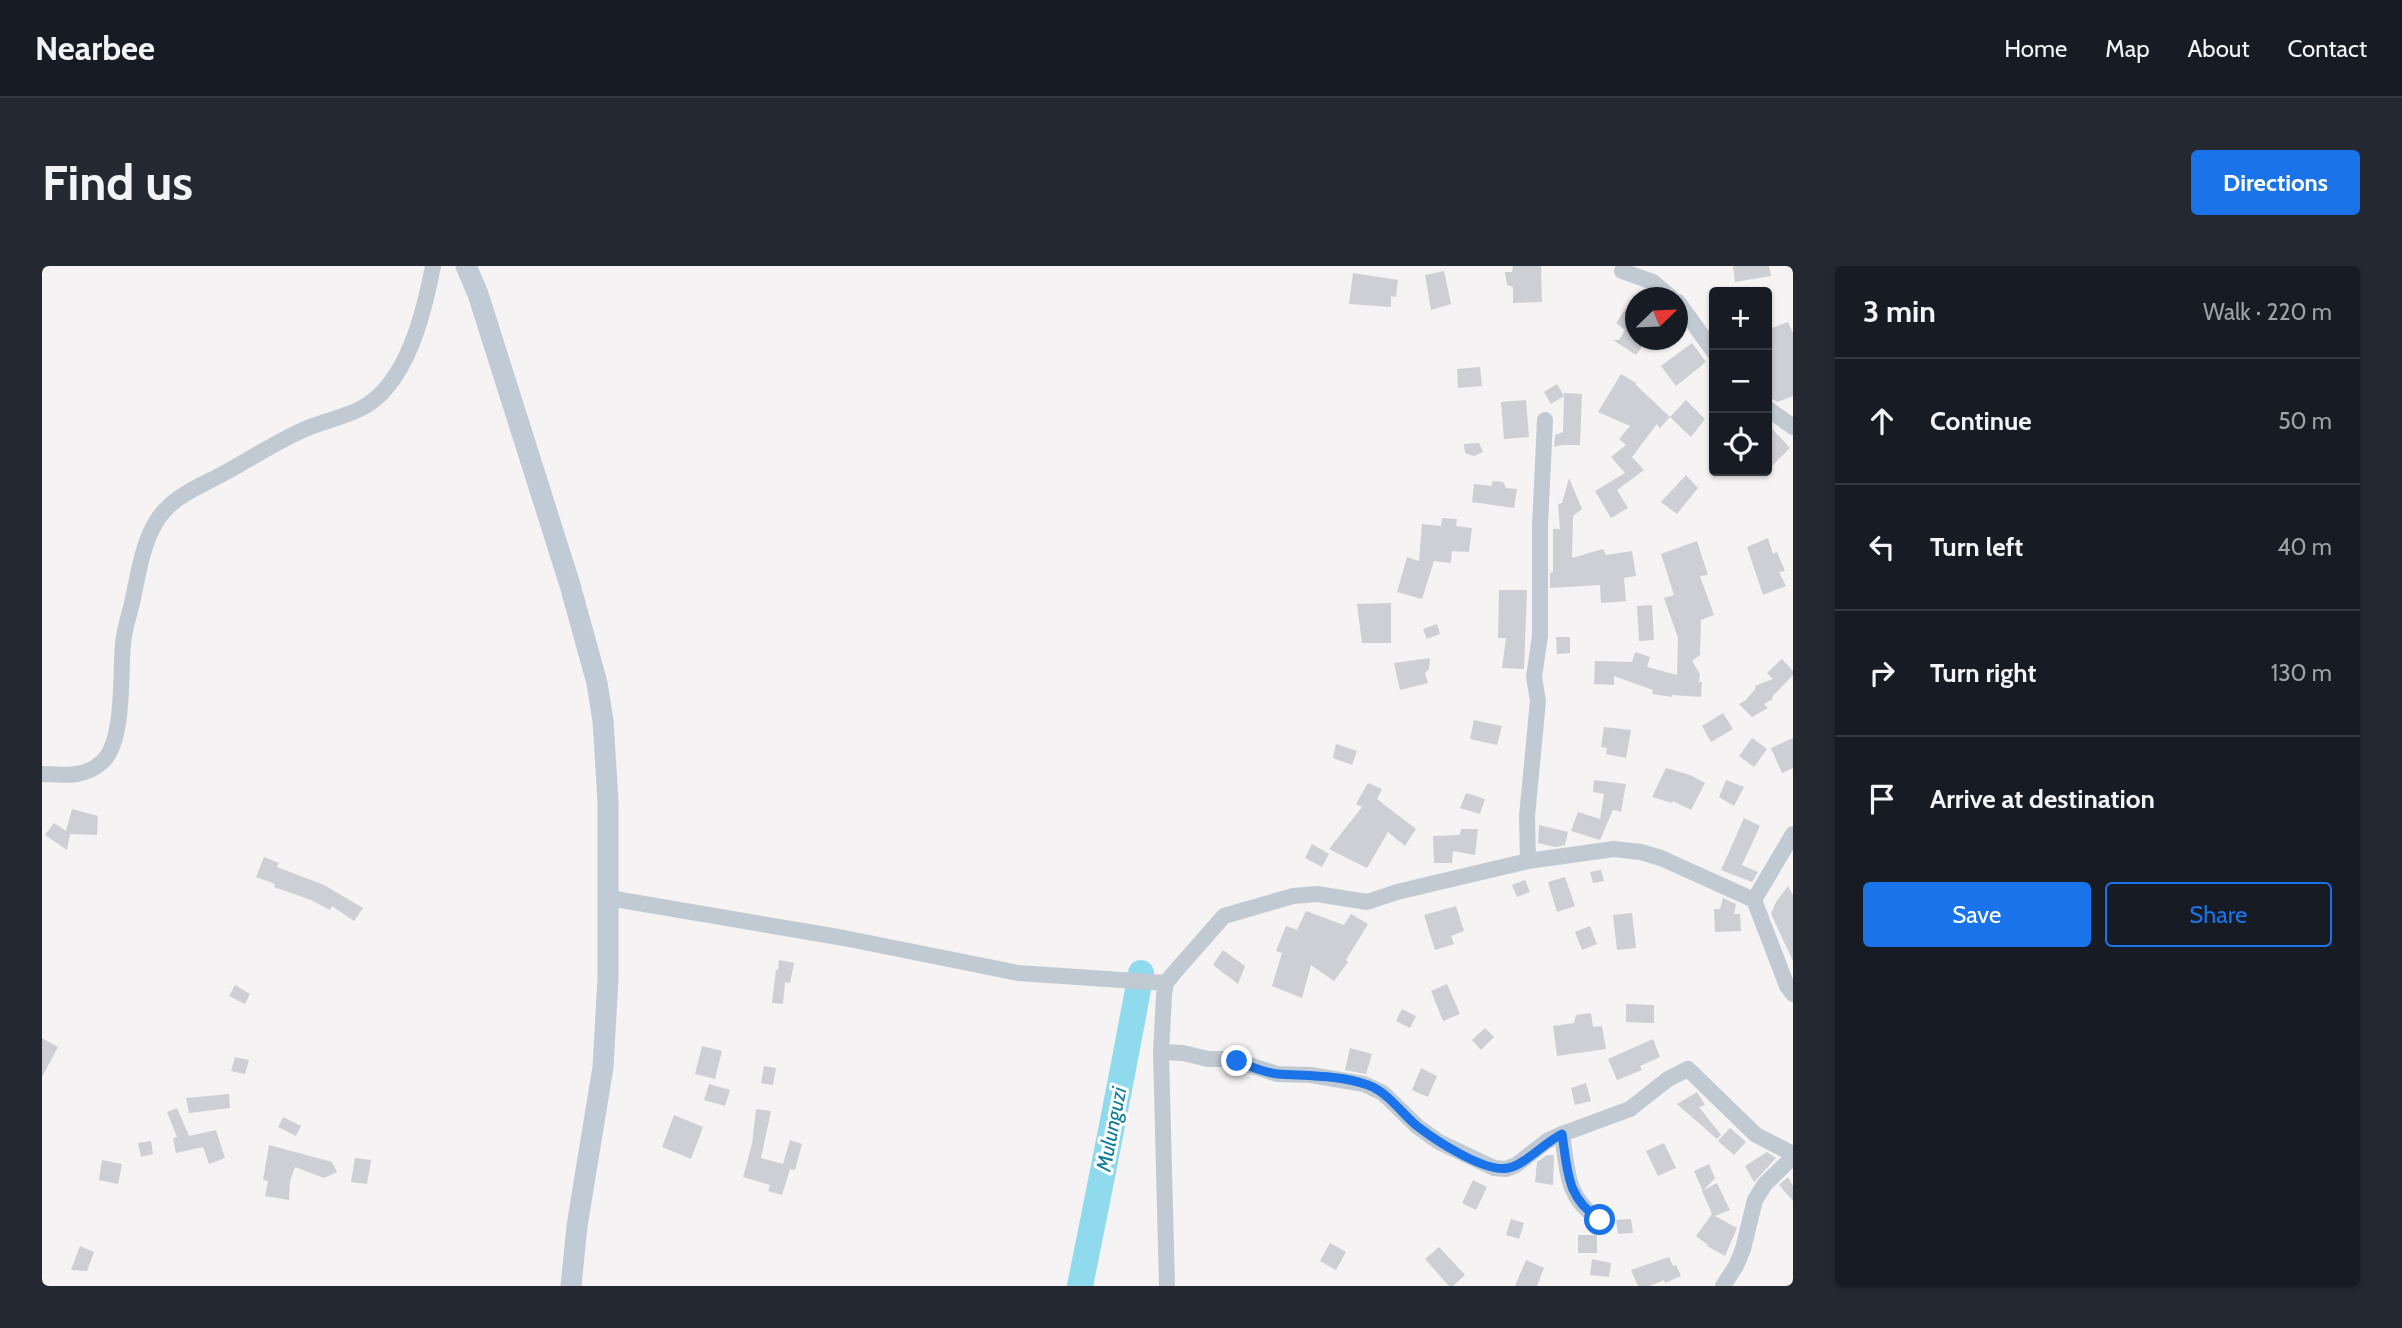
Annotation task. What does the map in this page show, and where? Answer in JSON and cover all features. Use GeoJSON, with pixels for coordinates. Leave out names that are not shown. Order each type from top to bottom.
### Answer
{"type":"FeatureCollection","features":[{"type":"Feature","properties":{"kind":"street"},"geometry":{"type":"LineString","coordinates":[[42,774],[67,775],[87,772],[102,762],[111,749],[118,711],[125,633],[146,545],[161,514],[186,494],[302,430],[361,409],[384,393],[395,378],[412,340],[425,304],[433,266]]}},
{"type":"Feature","properties":{"kind":"street"},"geometry":{"type":"LineString","coordinates":[[466,266],[482,307],[570,584],[597,683],[603,722],[608,801],[608,979],[603,1067],[577,1226],[571,1286]]}},
{"type":"Feature","properties":{"kind":"street"},"geometry":{"type":"LineString","coordinates":[[1622,271],[1653,282],[1659,287]]}},
{"type":"Feature","properties":{"kind":"street"},"geometry":{"type":"LineString","coordinates":[[1688,316],[1713,350]]}},
{"type":"Feature","properties":{"kind":"street"},"geometry":{"type":"LineString","coordinates":[[1772,412],[1793,427]]}},
{"type":"Feature","properties":{"kind":"street"},"geometry":{"type":"LineString","coordinates":[[1528,862],[1527,816],[1538,701],[1534,677],[1540,636],[1540,526],[1545,420]]}},
{"type":"Feature","properties":{"kind":"street"},"geometry":{"type":"LineString","coordinates":[[1754,900],[1793,834]]}},
{"type":"Feature","properties":{"kind":"street"},"geometry":{"type":"LineString","coordinates":[[1167,1286],[1161,1052],[1166,983],[1224,916],[1293,895],[1317,894],[1367,902],[1408,889],[1528,862],[1614,849],[1641,852],[1661,858],[1754,900],[1787,986],[1793,994]]}},
{"type":"Feature","properties":{"kind":"street"},"geometry":{"type":"LineString","coordinates":[[608,898],[844,938],[1018,973],[1166,983]]}},
{"type":"Feature","properties":{"kind":"street"},"geometry":{"type":"LineString","coordinates":[[1161,1052],[1183,1053],[1208,1059],[1230,1059],[1277,1074],[1311,1074],[1364,1084],[1383,1093],[1411,1121],[1439,1142],[1494,1168],[1506,1169],[1562,1134],[1630,1109],[1668,1079],[1688,1069],[1756,1135],[1793,1156],[1765,1184],[1755,1200],[1743,1249],[1723,1286]]}},
{"type":"Feature","properties":{"kind":"street"},"geometry":{"type":"LineString","coordinates":[[1562,1134],[1568,1176],[1573,1190],[1581,1205],[1600,1220]]}},
{"type":"Feature","properties":{"kind":"building"},"geometry":{"type":"Polygon","coordinates":[[[1513,266],[1541,266],[1542,302],[1513,303],[1513,287],[1507,285],[1505,272],[1512,272],[1513,266]]]}},
{"type":"Feature","properties":{"kind":"building"},"geometry":{"type":"Polygon","coordinates":[[[1733,266],[1769,266],[1771,276],[1735,282],[1733,266]]]}},
{"type":"Feature","properties":{"kind":"building"},"geometry":{"type":"Polygon","coordinates":[[[1444,271],[1451,304],[1431,310],[1425,275],[1444,271]]]}},
{"type":"Feature","properties":{"kind":"building"},"geometry":{"type":"Polygon","coordinates":[[[1353,273],[1398,280],[1396,297],[1391,296],[1391,307],[1349,304],[1353,273]]]}},
{"type":"Feature","properties":{"kind":"building"},"geometry":{"type":"Polygon","coordinates":[[[1625,310],[1625,330],[1616,323],[1625,310]]]}},
{"type":"Feature","properties":{"kind":"building"},"geometry":{"type":"Polygon","coordinates":[[[1788,322],[1793,333],[1793,396],[1777,402],[1772,399],[1772,328],[1788,322]]]}},
{"type":"Feature","properties":{"kind":"building"},"geometry":{"type":"Polygon","coordinates":[[[1625,330],[1625,348],[1613,340],[1619,340],[1625,330]]]}},
{"type":"Feature","properties":{"kind":"building"},"geometry":{"type":"Polygon","coordinates":[[[1692,343],[1706,362],[1676,386],[1661,366],[1683,350],[1688,350],[1692,343]]]}},
{"type":"Feature","properties":{"kind":"building"},"geometry":{"type":"Polygon","coordinates":[[[1480,367],[1482,386],[1458,388],[1457,369],[1480,367]]]}},
{"type":"Feature","properties":{"kind":"building"},"geometry":{"type":"Polygon","coordinates":[[[1621,374],[1636,383],[1670,417],[1660,428],[1657,424],[1632,457],[1644,470],[1617,490],[1628,508],[1611,518],[1595,491],[1625,473],[1611,457],[1626,445],[1619,439],[1630,426],[1598,412],[1621,374]]]}},
{"type":"Feature","properties":{"kind":"building"},"geometry":{"type":"Polygon","coordinates":[[[1557,384],[1564,396],[1551,404],[1544,392],[1557,384]]]}},
{"type":"Feature","properties":{"kind":"building"},"geometry":{"type":"Polygon","coordinates":[[[1564,393],[1582,394],[1580,445],[1554,447],[1555,435],[1563,432],[1564,393]]]}},
{"type":"Feature","properties":{"kind":"building"},"geometry":{"type":"Polygon","coordinates":[[[1526,400],[1529,437],[1504,439],[1501,402],[1526,400]]]}},
{"type":"Feature","properties":{"kind":"building"},"geometry":{"type":"Polygon","coordinates":[[[1686,400],[1705,419],[1691,437],[1670,417],[1686,400]]]}},
{"type":"Feature","properties":{"kind":"building"},"geometry":{"type":"Polygon","coordinates":[[[1772,428],[1790,448],[1772,466],[1772,428]]]}},
{"type":"Feature","properties":{"kind":"building"},"geometry":{"type":"Polygon","coordinates":[[[1479,443],[1483,452],[1474,456],[1465,453],[1464,444],[1479,443]]]}},
{"type":"Feature","properties":{"kind":"building"},"geometry":{"type":"Polygon","coordinates":[[[1686,475],[1698,488],[1677,514],[1661,502],[1686,475]]]}},
{"type":"Feature","properties":{"kind":"building"},"geometry":{"type":"Polygon","coordinates":[[[1569,478],[1582,509],[1573,516],[1572,558],[1603,549],[1606,555],[1632,551],[1636,576],[1624,578],[1626,601],[1601,603],[1600,585],[1550,588],[1550,573],[1553,572],[1553,529],[1560,529],[1558,504],[1562,503],[1569,478]]]}},
{"type":"Feature","properties":{"kind":"building"},"geometry":{"type":"Polygon","coordinates":[[[1493,481],[1503,482],[1506,488],[1517,489],[1514,508],[1472,502],[1474,484],[1491,486],[1493,481]]]}},
{"type":"Feature","properties":{"kind":"building"},"geometry":{"type":"Polygon","coordinates":[[[1442,518],[1457,519],[1456,526],[1472,528],[1469,552],[1452,551],[1451,563],[1434,561],[1422,599],[1397,592],[1407,557],[1419,561],[1422,524],[1441,526],[1442,518]]]}},
{"type":"Feature","properties":{"kind":"building"},"geometry":{"type":"Polygon","coordinates":[[[1768,538],[1773,554],[1777,552],[1785,571],[1779,572],[1786,586],[1763,595],[1747,547],[1768,538]]]}},
{"type":"Feature","properties":{"kind":"building"},"geometry":{"type":"Polygon","coordinates":[[[1697,541],[1708,575],[1700,576],[1714,615],[1701,620],[1700,655],[1692,661],[1700,674],[1699,682],[1702,682],[1701,697],[1652,694],[1653,690],[1614,676],[1614,685],[1594,684],[1595,661],[1632,662],[1635,652],[1650,657],[1647,667],[1677,675],[1678,638],[1664,598],[1674,595],[1661,554],[1697,541]]]}},
{"type":"Feature","properties":{"kind":"building"},"geometry":{"type":"Polygon","coordinates":[[[1499,590],[1527,590],[1524,669],[1502,668],[1506,638],[1498,638],[1499,590]]]}},
{"type":"Feature","properties":{"kind":"building"},"geometry":{"type":"Polygon","coordinates":[[[1391,603],[1391,643],[1362,643],[1357,604],[1391,603]]]}},
{"type":"Feature","properties":{"kind":"building"},"geometry":{"type":"Polygon","coordinates":[[[1652,605],[1654,640],[1639,641],[1637,606],[1652,605]]]}},
{"type":"Feature","properties":{"kind":"building"},"geometry":{"type":"Polygon","coordinates":[[[1437,624],[1440,634],[1427,639],[1423,629],[1437,624]]]}},
{"type":"Feature","properties":{"kind":"building"},"geometry":{"type":"Polygon","coordinates":[[[1556,637],[1570,637],[1570,653],[1557,654],[1556,637]]]}},
{"type":"Feature","properties":{"kind":"building"},"geometry":{"type":"Polygon","coordinates":[[[1430,658],[1429,669],[1425,673],[1428,683],[1400,690],[1394,663],[1430,658]]]}},
{"type":"Feature","properties":{"kind":"building"},"geometry":{"type":"Polygon","coordinates":[[[1782,659],[1793,671],[1793,675],[1773,699],[1764,704],[1768,708],[1752,717],[1739,704],[1746,700],[1755,686],[1773,679],[1767,673],[1782,659]]]}},
{"type":"Feature","properties":{"kind":"building"},"geometry":{"type":"Polygon","coordinates":[[[1723,713],[1733,729],[1711,742],[1702,726],[1723,713]]]}},
{"type":"Feature","properties":{"kind":"building"},"geometry":{"type":"Polygon","coordinates":[[[1474,720],[1502,726],[1497,745],[1470,739],[1474,720]]]}},
{"type":"Feature","properties":{"kind":"building"},"geometry":{"type":"Polygon","coordinates":[[[1604,727],[1631,730],[1626,758],[1606,754],[1607,748],[1601,747],[1604,727]]]}},
{"type":"Feature","properties":{"kind":"building"},"geometry":{"type":"Polygon","coordinates":[[[1752,738],[1767,749],[1754,767],[1739,756],[1752,738]]]}},
{"type":"Feature","properties":{"kind":"building"},"geometry":{"type":"Polygon","coordinates":[[[1793,738],[1793,768],[1782,773],[1771,748],[1793,738]]]}},
{"type":"Feature","properties":{"kind":"building"},"geometry":{"type":"Polygon","coordinates":[[[1336,744],[1357,751],[1352,765],[1333,758],[1336,744]]]}},
{"type":"Feature","properties":{"kind":"building"},"geometry":{"type":"Polygon","coordinates":[[[1666,768],[1705,783],[1691,810],[1673,801],[1672,803],[1652,797],[1666,768]]]}},
{"type":"Feature","properties":{"kind":"building"},"geometry":{"type":"Polygon","coordinates":[[[1594,780],[1626,784],[1621,812],[1613,810],[1600,840],[1571,831],[1578,812],[1600,819],[1604,794],[1593,792],[1594,780]]]}},
{"type":"Feature","properties":{"kind":"building"},"geometry":{"type":"Polygon","coordinates":[[[1726,780],[1744,787],[1734,806],[1719,797],[1726,780]]]}},
{"type":"Feature","properties":{"kind":"building"},"geometry":{"type":"Polygon","coordinates":[[[1368,783],[1382,789],[1377,799],[1416,829],[1405,846],[1388,832],[1367,868],[1329,849],[1362,807],[1356,804],[1368,783]]]}},
{"type":"Feature","properties":{"kind":"building"},"geometry":{"type":"Polygon","coordinates":[[[1466,793],[1485,799],[1480,814],[1460,808],[1466,793]]]}},
{"type":"Feature","properties":{"kind":"building"},"geometry":{"type":"Polygon","coordinates":[[[72,809],[98,816],[97,835],[70,834],[67,850],[45,835],[54,823],[66,831],[72,809]]]}},
{"type":"Feature","properties":{"kind":"building"},"geometry":{"type":"Polygon","coordinates":[[[1744,818],[1760,826],[1742,865],[1758,872],[1752,882],[1721,870],[1744,818]]]}},
{"type":"Feature","properties":{"kind":"building"},"geometry":{"type":"Polygon","coordinates":[[[1539,825],[1568,832],[1565,845],[1555,847],[1538,843],[1539,825]]]}},
{"type":"Feature","properties":{"kind":"building"},"geometry":{"type":"Polygon","coordinates":[[[1461,829],[1478,829],[1475,855],[1453,851],[1452,863],[1434,863],[1433,836],[1460,835],[1461,829]]]}},
{"type":"Feature","properties":{"kind":"building"},"geometry":{"type":"Polygon","coordinates":[[[1312,844],[1329,854],[1322,867],[1305,858],[1312,844]]]}},
{"type":"Feature","properties":{"kind":"building"},"geometry":{"type":"Polygon","coordinates":[[[264,857],[279,863],[277,867],[324,885],[363,908],[354,921],[332,906],[330,910],[274,887],[275,884],[256,877],[264,857]]]}},
{"type":"Feature","properties":{"kind":"building"},"geometry":{"type":"Polygon","coordinates":[[[1601,870],[1604,881],[1593,883],[1590,872],[1601,870]]]}},
{"type":"Feature","properties":{"kind":"building"},"geometry":{"type":"Polygon","coordinates":[[[1565,877],[1575,906],[1557,912],[1548,882],[1565,877]]]}},
{"type":"Feature","properties":{"kind":"building"},"geometry":{"type":"Polygon","coordinates":[[[1525,880],[1530,892],[1517,897],[1512,885],[1525,880]]]}},
{"type":"Feature","properties":{"kind":"building"},"geometry":{"type":"Polygon","coordinates":[[[1788,886],[1793,895],[1793,961],[1771,914],[1788,886]]]}},
{"type":"Feature","properties":{"kind":"building"},"geometry":{"type":"Polygon","coordinates":[[[1723,898],[1736,904],[1734,914],[1740,914],[1741,931],[1715,932],[1714,909],[1720,909],[1723,898]]]}},
{"type":"Feature","properties":{"kind":"building"},"geometry":{"type":"Polygon","coordinates":[[[1456,906],[1464,931],[1451,936],[1454,944],[1435,950],[1424,915],[1456,906]]]}},
{"type":"Feature","properties":{"kind":"building"},"geometry":{"type":"Polygon","coordinates":[[[1306,911],[1344,925],[1351,914],[1368,924],[1346,960],[1348,962],[1334,981],[1311,965],[1302,998],[1272,986],[1282,953],[1276,951],[1286,926],[1297,930],[1306,911]]]}},
{"type":"Feature","properties":{"kind":"building"},"geometry":{"type":"Polygon","coordinates":[[[1632,913],[1636,948],[1617,950],[1613,915],[1632,913]]]}},
{"type":"Feature","properties":{"kind":"building"},"geometry":{"type":"Polygon","coordinates":[[[1590,926],[1597,944],[1582,950],[1575,932],[1590,926]]]}},
{"type":"Feature","properties":{"kind":"building"},"geometry":{"type":"Polygon","coordinates":[[[1223,950],[1245,966],[1238,984],[1213,965],[1223,950]]]}},
{"type":"Feature","properties":{"kind":"building"},"geometry":{"type":"Polygon","coordinates":[[[779,960],[794,963],[790,983],[785,982],[783,1004],[772,1003],[779,960]]]}},
{"type":"Feature","properties":{"kind":"building"},"geometry":{"type":"Polygon","coordinates":[[[1447,984],[1460,1014],[1443,1021],[1431,991],[1447,984]]]}},
{"type":"Feature","properties":{"kind":"building"},"geometry":{"type":"Polygon","coordinates":[[[235,985],[250,994],[245,1004],[229,996],[235,985]]]}},
{"type":"Feature","properties":{"kind":"building"},"geometry":{"type":"Polygon","coordinates":[[[1626,1004],[1654,1005],[1654,1023],[1626,1022],[1626,1004]]]}},
{"type":"Feature","properties":{"kind":"building"},"geometry":{"type":"Polygon","coordinates":[[[1402,1009],[1416,1016],[1410,1028],[1396,1021],[1402,1009]]]}},
{"type":"Feature","properties":{"kind":"building"},"geometry":{"type":"Polygon","coordinates":[[[1591,1013],[1593,1027],[1602,1026],[1606,1049],[1557,1056],[1553,1026],[1574,1023],[1576,1015],[1591,1013]]]}},
{"type":"Feature","properties":{"kind":"building"},"geometry":{"type":"Polygon","coordinates":[[[1485,1028],[1494,1037],[1481,1050],[1472,1040],[1485,1028]]]}},
{"type":"Feature","properties":{"kind":"building"},"geometry":{"type":"Polygon","coordinates":[[[42,1038],[58,1047],[42,1077],[42,1038]]]}},
{"type":"Feature","properties":{"kind":"building"},"geometry":{"type":"Polygon","coordinates":[[[1653,1039],[1660,1057],[1640,1066],[1642,1070],[1617,1080],[1608,1059],[1653,1039]]]}},
{"type":"Feature","properties":{"kind":"building"},"geometry":{"type":"Polygon","coordinates":[[[702,1046],[722,1051],[715,1079],[695,1074],[702,1046]]]}},
{"type":"Feature","properties":{"kind":"building"},"geometry":{"type":"Polygon","coordinates":[[[1350,1048],[1372,1054],[1366,1074],[1345,1070],[1350,1048]]]}},
{"type":"Feature","properties":{"kind":"building"},"geometry":{"type":"Polygon","coordinates":[[[235,1057],[249,1060],[245,1074],[231,1071],[235,1057]]]}},
{"type":"Feature","properties":{"kind":"building"},"geometry":{"type":"Polygon","coordinates":[[[764,1066],[776,1068],[773,1085],[761,1083],[764,1066]]]}},
{"type":"Feature","properties":{"kind":"building"},"geometry":{"type":"Polygon","coordinates":[[[1421,1068],[1437,1076],[1428,1097],[1412,1090],[1421,1068]]]}},
{"type":"Feature","properties":{"kind":"building"},"geometry":{"type":"Polygon","coordinates":[[[1586,1083],[1591,1101],[1575,1105],[1571,1088],[1586,1083]]]}},
{"type":"Feature","properties":{"kind":"building"},"geometry":{"type":"Polygon","coordinates":[[[709,1084],[730,1090],[725,1106],[704,1100],[709,1084]]]}},
{"type":"Feature","properties":{"kind":"building"},"geometry":{"type":"Polygon","coordinates":[[[1697,1092],[1705,1105],[1699,1107],[1721,1135],[1717,1139],[1677,1104],[1697,1092]]]}},
{"type":"Feature","properties":{"kind":"building"},"geometry":{"type":"Polygon","coordinates":[[[229,1094],[230,1108],[189,1113],[186,1098],[229,1094]]]}},
{"type":"Feature","properties":{"kind":"building"},"geometry":{"type":"Polygon","coordinates":[[[177,1108],[189,1136],[216,1130],[225,1158],[209,1164],[203,1147],[176,1153],[173,1138],[177,1137],[167,1112],[177,1108]]]}},
{"type":"Feature","properties":{"kind":"building"},"geometry":{"type":"Polygon","coordinates":[[[756,1109],[771,1111],[761,1158],[783,1164],[790,1140],[802,1144],[795,1170],[790,1169],[782,1195],[768,1191],[770,1185],[743,1177],[752,1144],[756,1109]]]}},
{"type":"Feature","properties":{"kind":"building"},"geometry":{"type":"Polygon","coordinates":[[[674,1115],[703,1127],[691,1159],[662,1147],[674,1115]]]}},
{"type":"Feature","properties":{"kind":"building"},"geometry":{"type":"Polygon","coordinates":[[[283,1117],[301,1126],[296,1136],[278,1127],[283,1117]]]}},
{"type":"Feature","properties":{"kind":"building"},"geometry":{"type":"Polygon","coordinates":[[[1730,1128],[1746,1142],[1734,1155],[1718,1141],[1730,1128]]]}},
{"type":"Feature","properties":{"kind":"building"},"geometry":{"type":"Polygon","coordinates":[[[151,1141],[153,1154],[141,1157],[138,1143],[151,1141]]]}},
{"type":"Feature","properties":{"kind":"building"},"geometry":{"type":"Polygon","coordinates":[[[1664,1143],[1676,1168],[1658,1176],[1646,1151],[1664,1143]]]}},
{"type":"Feature","properties":{"kind":"building"},"geometry":{"type":"Polygon","coordinates":[[[269,1145],[332,1162],[337,1172],[324,1178],[295,1167],[290,1181],[289,1200],[265,1196],[268,1181],[263,1180],[269,1145]]]}},
{"type":"Feature","properties":{"kind":"building"},"geometry":{"type":"Polygon","coordinates":[[[1767,1152],[1776,1158],[1754,1182],[1745,1166],[1767,1152]]]}},
{"type":"Feature","properties":{"kind":"building"},"geometry":{"type":"Polygon","coordinates":[[[1547,1155],[1554,1155],[1553,1185],[1535,1182],[1537,1162],[1547,1155]]]}},
{"type":"Feature","properties":{"kind":"building"},"geometry":{"type":"Polygon","coordinates":[[[355,1158],[371,1160],[367,1184],[351,1182],[355,1158]]]}},
{"type":"Feature","properties":{"kind":"building"},"geometry":{"type":"Polygon","coordinates":[[[102,1160],[122,1164],[118,1184],[99,1180],[102,1160]]]}},
{"type":"Feature","properties":{"kind":"building"},"geometry":{"type":"Polygon","coordinates":[[[1709,1164],[1715,1178],[1703,1191],[1694,1171],[1709,1164]]]}},
{"type":"Feature","properties":{"kind":"building"},"geometry":{"type":"Polygon","coordinates":[[[1788,1177],[1793,1186],[1793,1201],[1779,1185],[1788,1177]]]}},
{"type":"Feature","properties":{"kind":"building"},"geometry":{"type":"Polygon","coordinates":[[[1473,1180],[1487,1187],[1476,1210],[1462,1203],[1473,1180]]]}},
{"type":"Feature","properties":{"kind":"building"},"geometry":{"type":"Polygon","coordinates":[[[1717,1183],[1730,1210],[1715,1216],[1737,1228],[1725,1256],[1696,1236],[1712,1214],[1702,1191],[1717,1183]]]}},
{"type":"Feature","properties":{"kind":"building"},"geometry":{"type":"Polygon","coordinates":[[[1511,1219],[1524,1223],[1519,1239],[1506,1235],[1511,1219]]]}},
{"type":"Feature","properties":{"kind":"building"},"geometry":{"type":"Polygon","coordinates":[[[1631,1219],[1633,1233],[1618,1234],[1616,1220],[1631,1219]]]}},
{"type":"Feature","properties":{"kind":"building"},"geometry":{"type":"Polygon","coordinates":[[[1578,1235],[1597,1235],[1597,1253],[1578,1253],[1578,1235]]]}},
{"type":"Feature","properties":{"kind":"building"},"geometry":{"type":"Polygon","coordinates":[[[1330,1243],[1346,1252],[1336,1270],[1320,1261],[1330,1243]]]}},
{"type":"Feature","properties":{"kind":"building"},"geometry":{"type":"Polygon","coordinates":[[[80,1246],[94,1252],[87,1271],[71,1270],[80,1246]]]}},
{"type":"Feature","properties":{"kind":"building"},"geometry":{"type":"Polygon","coordinates":[[[1439,1247],[1465,1275],[1453,1286],[1449,1286],[1425,1259],[1439,1247]]]}},
{"type":"Feature","properties":{"kind":"building"},"geometry":{"type":"Polygon","coordinates":[[[1669,1257],[1681,1276],[1665,1283],[1664,1280],[1650,1286],[1638,1286],[1631,1270],[1669,1257]]]}},
{"type":"Feature","properties":{"kind":"building"},"geometry":{"type":"Polygon","coordinates":[[[1592,1259],[1611,1263],[1609,1277],[1590,1275],[1592,1259]]]}},
{"type":"Feature","properties":{"kind":"building"},"geometry":{"type":"Polygon","coordinates":[[[1526,1260],[1544,1268],[1537,1286],[1515,1286],[1526,1260]]]}},
{"type":"Feature","properties":{"kind":"waterway","name":"Mulunguzi"},"geometry":{"type":"LineString","coordinates":[[1080,1286],[1141,973]]}},
{"type":"Feature","properties":{"kind":"route"},"geometry":{"type":"LineString","coordinates":[[1237,1061],[1277,1074],[1311,1074],[1374,1088],[1390,1098],[1418,1127],[1439,1142],[1494,1168],[1506,1169],[1516,1165],[1562,1134],[1568,1176],[1573,1190],[1585,1210],[1600,1220]]}}]}
